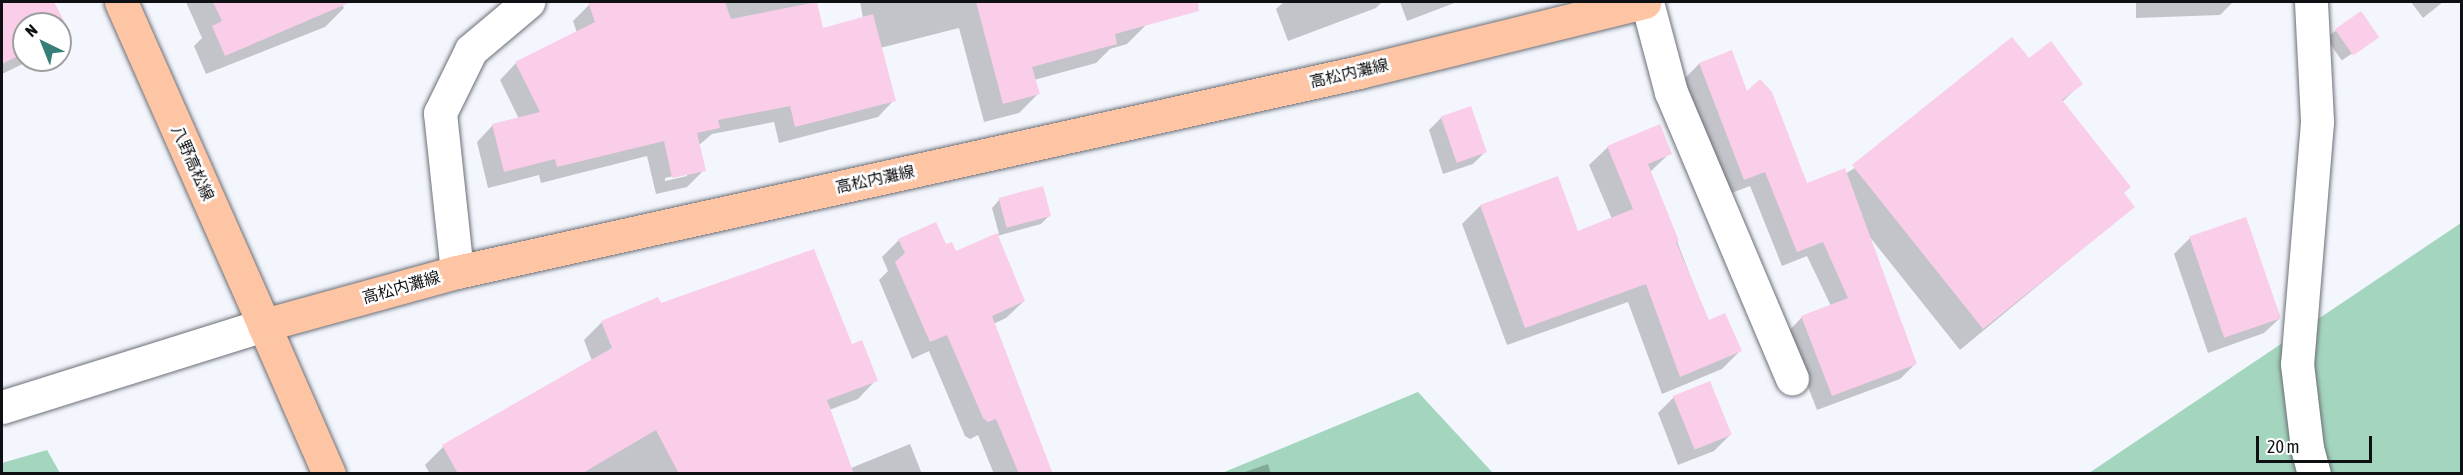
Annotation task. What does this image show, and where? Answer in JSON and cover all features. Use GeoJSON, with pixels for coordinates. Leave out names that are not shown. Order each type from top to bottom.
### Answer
{"type":"FeatureCollection","features":[{"type":"Feature","properties":{"kind":"main road","name":"八野高松線"},"geometry":{"type":"LineString","coordinates":[[121,2],[264,325]]}},
{"type":"Feature","properties":{"kind":"main road","name":"高松内灘線"},"geometry":{"type":"LineString","coordinates":[[264,325],[457,272],[1359,72],[1646,2]]}},
{"type":"Feature","properties":{"kind":"main road"},"geometry":{"type":"LineString","coordinates":[[264,325],[329,474]]}},
{"type":"Feature","properties":{"kind":"street"},"geometry":{"type":"LineString","coordinates":[[457,272],[440,113],[471,50],[528,2]]}},
{"type":"Feature","properties":{"kind":"street"},"geometry":{"type":"LineString","coordinates":[[1646,2],[1671,92],[1792,379]]}},
{"type":"Feature","properties":{"kind":"street"},"geometry":{"type":"LineString","coordinates":[[2311,2],[2317,122],[2297,364],[2307,448],[2314,474]]}},
{"type":"Feature","properties":{"kind":"street"},"geometry":{"type":"LineString","coordinates":[[2,407],[264,325]]}},
{"type":"Feature","properties":{"kind":"green space"},"geometry":{"type":"Polygon","coordinates":[[[2461,223],[2461,473],[2089,473],[2461,223]]]}},
{"type":"Feature","properties":{"kind":"green space"},"geometry":{"type":"Polygon","coordinates":[[[1418,392],[1493,473],[1222,473],[1418,392]]]}},
{"type":"Feature","properties":{"kind":"green space"},"geometry":{"type":"Polygon","coordinates":[[[47,450],[60,473],[2,473],[2,463],[47,450]]]}},
{"type":"Feature","properties":{"kind":"building"},"geometry":{"type":"Polygon","coordinates":[[[2,2],[54,2],[59,12],[12,12],[12,59],[2,64],[2,2]]]}},
{"type":"Feature","properties":{"kind":"building"},"geometry":{"type":"Polygon","coordinates":[[[213,2],[351,2],[225,56],[212,26],[222,21],[213,2]]]}},
{"type":"Feature","properties":{"kind":"building"},"geometry":{"type":"Polygon","coordinates":[[[588,2],[725,2],[731,19],[817,2],[823,28],[873,14],[896,101],[795,127],[790,106],[718,120],[720,128],[697,133],[706,171],[672,178],[664,141],[557,167],[555,159],[504,172],[492,124],[540,112],[515,62],[595,22],[588,2]]]}},
{"type":"Feature","properties":{"kind":"building"},"geometry":{"type":"Polygon","coordinates":[[[976,2],[1198,2],[1199,11],[1115,34],[1117,44],[1032,67],[1040,94],[1003,104],[976,2]]]}},
{"type":"Feature","properties":{"kind":"building"},"geometry":{"type":"Polygon","coordinates":[[[2361,11],[2379,37],[2353,56],[2335,29],[2361,11]]]}},
{"type":"Feature","properties":{"kind":"building"},"geometry":{"type":"Polygon","coordinates":[[[2012,37],[2029,58],[2051,41],[2083,84],[2062,100],[2131,187],[2124,193],[2135,207],[1983,329],[1852,165],[2012,37]]]}},
{"type":"Feature","properties":{"kind":"building"},"geometry":{"type":"Polygon","coordinates":[[[1732,50],[1747,91],[1760,79],[1772,92],[1807,183],[1845,168],[1917,364],[1832,396],[1801,316],[1848,298],[1823,242],[1797,252],[1765,172],[1744,180],[1699,63],[1732,50]]]}},
{"type":"Feature","properties":{"kind":"building"},"geometry":{"type":"Polygon","coordinates":[[[1471,106],[1487,152],[1457,163],[1441,116],[1471,106]]]}},
{"type":"Feature","properties":{"kind":"building"},"geometry":{"type":"Polygon","coordinates":[[[1660,124],[1672,154],[1648,164],[1679,241],[1676,242],[1709,320],[1725,313],[1742,351],[1680,377],[1646,284],[1525,328],[1480,205],[1558,176],[1578,231],[1633,209],[1607,146],[1660,124]]]}},
{"type":"Feature","properties":{"kind":"building"},"geometry":{"type":"Polygon","coordinates":[[[1043,186],[1051,216],[1007,228],[999,198],[1043,186]]]}},
{"type":"Feature","properties":{"kind":"building"},"geometry":{"type":"Polygon","coordinates":[[[2246,217],[2281,318],[2224,338],[2189,237],[2246,217]]]}},
{"type":"Feature","properties":{"kind":"building"},"geometry":{"type":"Polygon","coordinates":[[[936,222],[946,244],[952,242],[956,251],[997,233],[1025,301],[992,316],[1053,474],[1019,474],[996,419],[988,422],[983,418],[947,335],[930,342],[895,262],[905,253],[898,239],[936,222]]]}},
{"type":"Feature","properties":{"kind":"building"},"geometry":{"type":"Polygon","coordinates":[[[814,249],[852,344],[862,340],[878,381],[827,400],[854,474],[679,474],[656,430],[581,474],[458,474],[442,445],[612,348],[601,321],[658,297],[661,303],[814,249]]]}},
{"type":"Feature","properties":{"kind":"building"},"geometry":{"type":"Polygon","coordinates":[[[1710,381],[1732,435],[1695,450],[1673,396],[1710,381]]]}}]}
